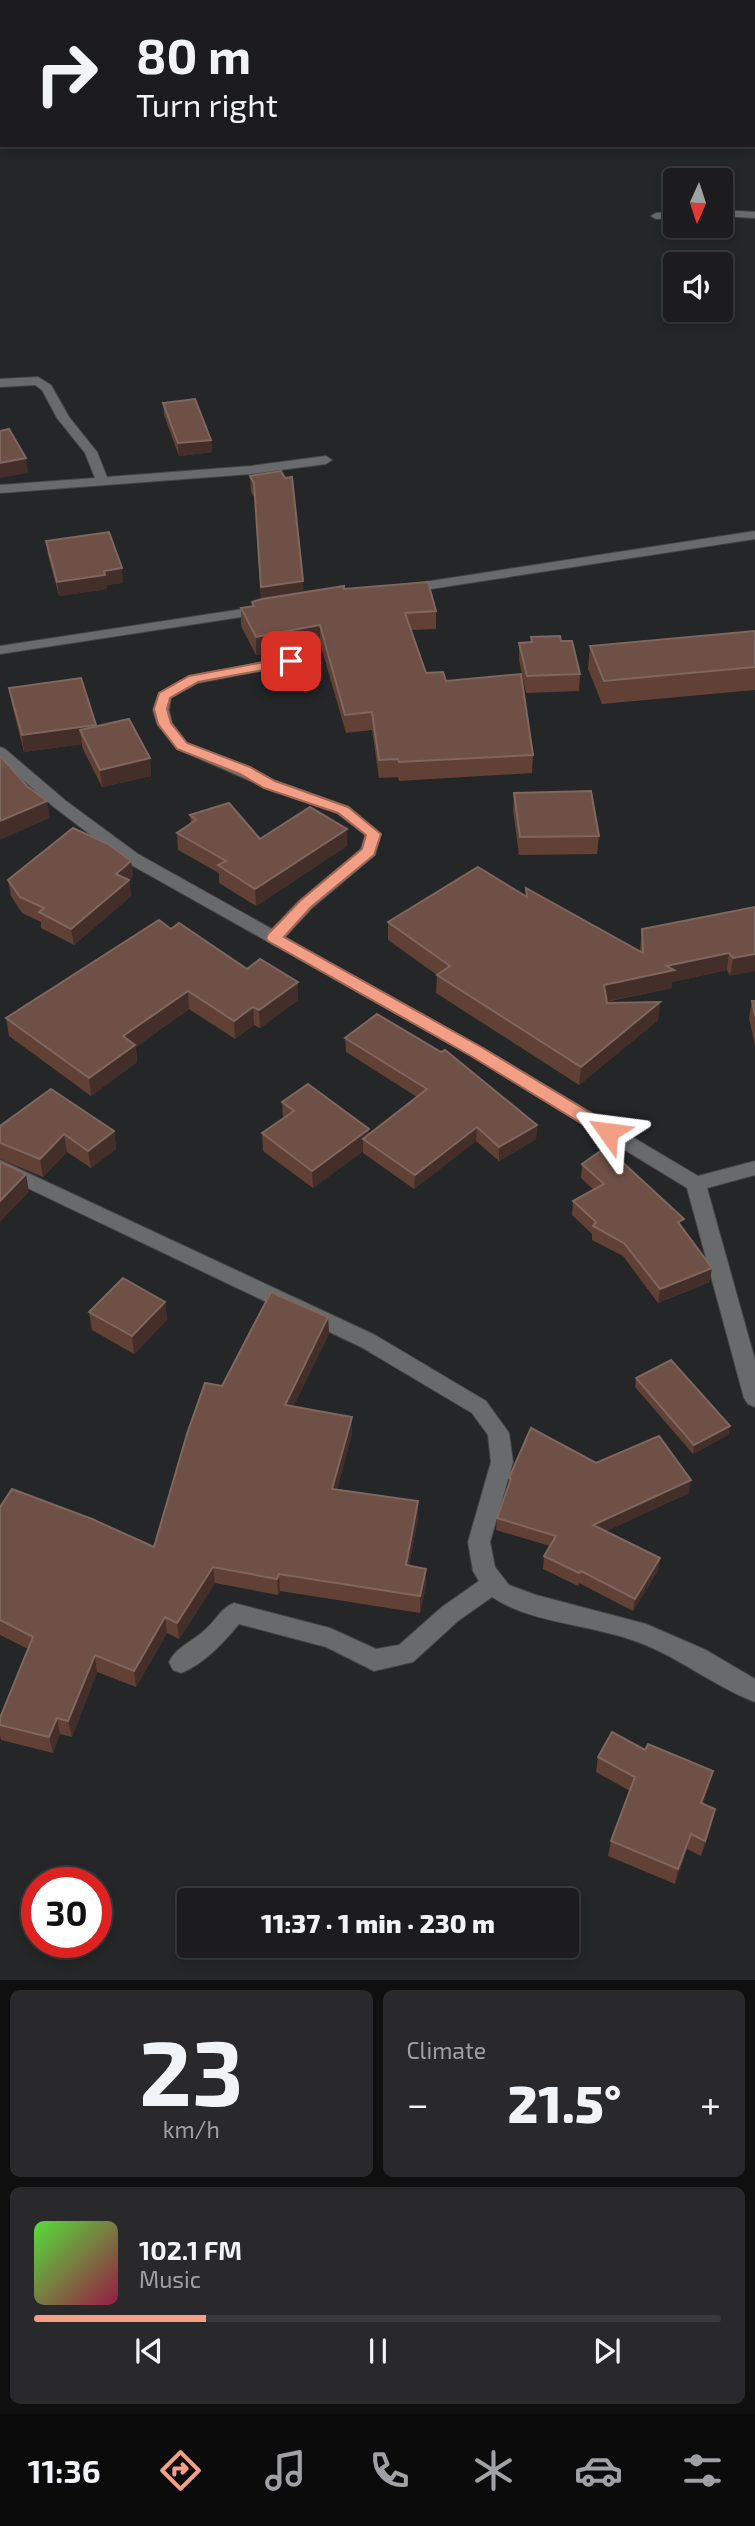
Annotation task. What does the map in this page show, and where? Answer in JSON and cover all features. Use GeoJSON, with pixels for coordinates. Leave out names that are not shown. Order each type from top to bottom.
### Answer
{"type":"FeatureCollection","features":[{"type":"Feature","properties":{"kind":"street"},"geometry":{"type":"LineString","coordinates":[[733,214],[755,215]]}},
{"type":"Feature","properties":{"kind":"street"},"geometry":{"type":"LineString","coordinates":[[656,216],[663,216]]}},
{"type":"Feature","properties":{"kind":"street"},"geometry":{"type":"LineString","coordinates":[[0,383],[38,381],[47,388],[63,418],[91,452],[103,482]]}},
{"type":"Feature","properties":{"kind":"street"},"geometry":{"type":"LineString","coordinates":[[0,489],[251,470],[326,460]]}},
{"type":"Feature","properties":{"kind":"street"},"geometry":{"type":"LineString","coordinates":[[395,590],[755,535]]}},
{"type":"Feature","properties":{"kind":"street"},"geometry":{"type":"LineString","coordinates":[[0,650],[272,609]]}},
{"type":"Feature","properties":{"kind":"street"},"geometry":{"type":"LineString","coordinates":[[274,938],[306,904],[369,851],[373,834],[343,810],[270,785],[245,771],[182,746],[165,724],[161,709],[164,696],[194,679],[291,661]]}},
{"type":"Feature","properties":{"kind":"street"},"geometry":{"type":"LineString","coordinates":[[0,752],[60,804],[131,858],[477,1052],[696,1184],[755,1398]]}},
{"type":"Feature","properties":{"kind":"street"},"geometry":{"type":"LineString","coordinates":[[0,1167],[368,1341],[479,1407],[498,1433],[502,1462],[478,1542],[484,1571],[500,1591],[535,1605],[638,1632],[698,1658],[755,1691]]}},
{"type":"Feature","properties":{"kind":"street"},"geometry":{"type":"LineString","coordinates":[[696,1184],[755,1168]]}},
{"type":"Feature","properties":{"kind":"street"},"geometry":{"type":"LineString","coordinates":[[181,1662],[214,1637],[234,1613],[330,1638],[374,1660],[405,1655],[450,1614],[494,1583]]}},
{"type":"Feature","properties":{"kind":"building"},"geometry":{"type":"Polygon","coordinates":[[[195,399],[211,440],[178,443],[163,403],[195,399]]]}},
{"type":"Feature","properties":{"kind":"building"},"geometry":{"type":"Polygon","coordinates":[[[9,429],[26,458],[0,463],[0,431],[9,429]]]}},
{"type":"Feature","properties":{"kind":"building"},"geometry":{"type":"Polygon","coordinates":[[[281,471],[285,478],[292,477],[303,581],[261,587],[254,483],[250,476],[281,471]]]}},
{"type":"Feature","properties":{"kind":"building"},"geometry":{"type":"Polygon","coordinates":[[[109,532],[122,568],[104,571],[105,575],[57,582],[46,541],[109,532]]]}},
{"type":"Feature","properties":{"kind":"building"},"geometry":{"type":"Polygon","coordinates":[[[428,582],[436,611],[405,613],[426,673],[443,672],[446,681],[521,674],[533,755],[399,762],[398,759],[379,760],[372,712],[345,715],[320,625],[256,637],[241,608],[254,606],[252,602],[262,599],[344,586],[344,589],[428,582]]]}},
{"type":"Feature","properties":{"kind":"building"},"geometry":{"type":"Polygon","coordinates":[[[755,631],[755,667],[604,681],[590,646],[755,631]]]}},
{"type":"Feature","properties":{"kind":"building"},"geometry":{"type":"Polygon","coordinates":[[[560,636],[561,641],[572,641],[580,674],[527,676],[519,643],[532,642],[531,637],[560,636]]]}},
{"type":"Feature","properties":{"kind":"building"},"geometry":{"type":"Polygon","coordinates":[[[81,678],[96,725],[22,735],[9,688],[81,678]]]}},
{"type":"Feature","properties":{"kind":"building"},"geometry":{"type":"Polygon","coordinates":[[[129,719],[150,758],[100,770],[80,730],[129,719]]]}},
{"type":"Feature","properties":{"kind":"building"},"geometry":{"type":"Polygon","coordinates":[[[0,756],[27,786],[47,801],[0,821],[0,756]]]}},
{"type":"Feature","properties":{"kind":"building"},"geometry":{"type":"Polygon","coordinates":[[[591,791],[599,836],[520,837],[514,793],[591,791]]]}},
{"type":"Feature","properties":{"kind":"building"},"geometry":{"type":"Polygon","coordinates":[[[229,803],[260,839],[310,807],[347,829],[255,889],[218,865],[226,861],[177,833],[196,820],[190,815],[229,803]]]}},
{"type":"Feature","properties":{"kind":"building"},"geometry":{"type":"Polygon","coordinates":[[[73,828],[108,844],[131,861],[116,874],[129,880],[71,929],[39,912],[44,908],[20,897],[8,880],[73,828]]]}},
{"type":"Feature","properties":{"kind":"building"},"geometry":{"type":"Polygon","coordinates":[[[478,867],[527,897],[526,888],[643,953],[642,929],[755,907],[755,954],[733,958],[729,953],[666,966],[674,970],[604,985],[607,1003],[660,1002],[581,1067],[437,975],[450,966],[388,922],[478,867]]]}},
{"type":"Feature","properties":{"kind":"building"},"geometry":{"type":"Polygon","coordinates":[[[159,920],[171,929],[179,923],[247,969],[260,959],[298,982],[259,1010],[253,1007],[234,1021],[188,991],[123,1036],[135,1045],[89,1078],[6,1018],[159,920]]]}},
{"type":"Feature","properties":{"kind":"building"},"geometry":{"type":"Polygon","coordinates":[[[377,1014],[441,1052],[445,1050],[537,1125],[499,1147],[477,1127],[415,1175],[363,1139],[427,1089],[345,1038],[377,1014]]]}},
{"type":"Feature","properties":{"kind":"building"},"geometry":{"type":"Polygon","coordinates":[[[308,1084],[369,1129],[312,1171],[262,1133],[294,1111],[282,1102],[308,1084]]]}},
{"type":"Feature","properties":{"kind":"building"},"geometry":{"type":"Polygon","coordinates":[[[51,1089],[114,1131],[88,1151],[64,1134],[40,1159],[0,1143],[0,1126],[51,1089]]]}},
{"type":"Feature","properties":{"kind":"building"},"geometry":{"type":"Polygon","coordinates":[[[606,1147],[684,1219],[678,1222],[712,1268],[660,1289],[624,1243],[593,1226],[596,1222],[573,1201],[604,1184],[582,1164],[606,1147]]]}},
{"type":"Feature","properties":{"kind":"building"},"geometry":{"type":"Polygon","coordinates":[[[0,1162],[26,1174],[0,1201],[0,1162]]]}},
{"type":"Feature","properties":{"kind":"building"},"geometry":{"type":"Polygon","coordinates":[[[123,1278],[165,1302],[132,1336],[89,1312],[123,1278]]]}},
{"type":"Feature","properties":{"kind":"building"},"geometry":{"type":"Polygon","coordinates":[[[271,1292],[328,1317],[285,1405],[352,1417],[332,1489],[418,1501],[406,1565],[426,1569],[420,1596],[279,1574],[277,1579],[213,1567],[177,1623],[165,1617],[134,1671],[95,1655],[68,1721],[57,1718],[49,1737],[0,1725],[0,1718],[33,1637],[0,1620],[0,1507],[12,1489],[92,1519],[154,1547],[205,1383],[222,1386],[271,1292]]]}},
{"type":"Feature","properties":{"kind":"building"},"geometry":{"type":"Polygon","coordinates":[[[671,1360],[730,1426],[694,1445],[636,1378],[671,1360]]]}},
{"type":"Feature","properties":{"kind":"building"},"geometry":{"type":"Polygon","coordinates":[[[531,1428],[596,1463],[659,1436],[691,1480],[593,1525],[660,1558],[635,1599],[581,1571],[579,1573],[544,1556],[556,1536],[497,1518],[511,1479],[509,1478],[531,1428]]]}},
{"type":"Feature","properties":{"kind":"building"},"geometry":{"type":"Polygon","coordinates":[[[612,1732],[645,1750],[648,1744],[713,1771],[701,1803],[715,1809],[705,1841],[691,1834],[678,1869],[611,1841],[635,1777],[598,1757],[612,1732]]]}},
{"type":"Feature","properties":{"kind":"route"},"geometry":{"type":"LineString","coordinates":[[291,661],[194,679],[164,696],[161,709],[165,724],[182,746],[245,771],[270,785],[343,810],[373,834],[369,851],[306,904],[274,938],[477,1052],[608,1132]]}}]}
